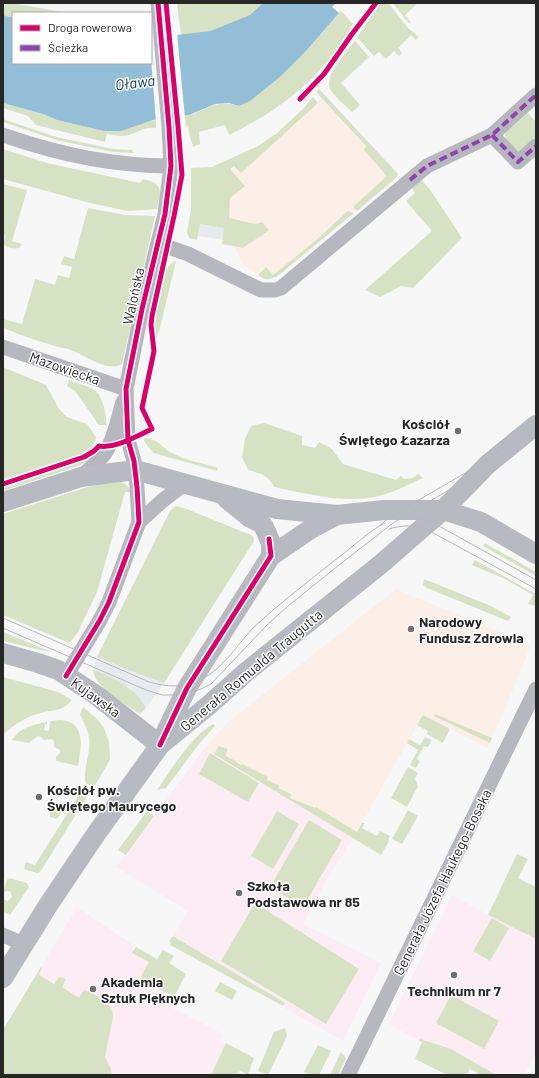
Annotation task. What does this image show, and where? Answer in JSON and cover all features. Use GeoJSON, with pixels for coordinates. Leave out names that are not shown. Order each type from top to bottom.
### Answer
{"type":"FeatureCollection","features":[{"type":"Feature","properties":{"kind":"main road","name":"Generała Romualda Traugutta"},"geometry":{"type":"LineString","coordinates":[[3,978],[23,944],[93,838],[160,745],[214,701],[246,672],[381,564],[443,510],[488,464],[536,425]]}},
{"type":"Feature","properties":{"kind":"main road"},"geometry":{"type":"LineString","coordinates":[[3,502],[81,477],[135,470],[277,509],[337,515],[384,510],[443,510],[481,522],[536,554]]}},
{"type":"Feature","properties":{"kind":"main road"},"geometry":{"type":"LineString","coordinates":[[222,495],[249,517],[261,523],[271,543],[271,556]]}},
{"type":"Feature","properties":{"kind":"main road"},"geometry":{"type":"LineString","coordinates":[[160,745],[187,688],[271,556],[309,530],[337,515]]}},
{"type":"Feature","properties":{"kind":"main road","name":"Kujawska"},"geometry":{"type":"LineString","coordinates":[[3,653],[58,670],[96,695],[160,745]]}},
{"type":"Feature","properties":{"kind":"street","name":"Walońska"},"geometry":{"type":"LineString","coordinates":[[139,522],[135,470],[128,440],[126,389],[142,309],[168,195],[171,166],[170,127],[158,3]]}},
{"type":"Feature","properties":{"kind":"street"},"geometry":{"type":"LineString","coordinates":[[157,246],[171,248],[188,254],[261,290],[275,290],[286,284],[427,166],[492,135],[536,95]]}},
{"type":"Feature","properties":{"kind":"street"},"geometry":{"type":"LineString","coordinates":[[3,135],[49,150],[112,162],[145,166],[171,166]]}},
{"type":"Feature","properties":{"kind":"street"},"geometry":{"type":"LineString","coordinates":[[492,135],[518,162],[536,146]]}},
{"type":"Feature","properties":{"kind":"street","name":"Mazowiecka"},"geometry":{"type":"LineString","coordinates":[[3,346],[126,389]]}},
{"type":"Feature","properties":{"kind":"street"},"geometry":{"type":"LineString","coordinates":[[81,477],[101,459],[109,446],[126,389]]}},
{"type":"Feature","properties":{"kind":"street"},"geometry":{"type":"LineString","coordinates":[[66,676],[100,620],[109,602],[139,522],[162,501],[184,484]]}},
{"type":"Feature","properties":{"kind":"street","name":"Generała Józefa Haukego-Bosaka"},"geometry":{"type":"LineString","coordinates":[[348,1075],[536,689]]}},
{"type":"Feature","properties":{"kind":"street"},"geometry":{"type":"LineString","coordinates":[[3,935],[23,944]]}},
{"type":"Feature","properties":{"kind":"shaded area"},"geometry":{"type":"Polygon","coordinates":[[[325,96],[397,177],[279,275],[267,280],[244,265],[234,246],[222,244],[225,228],[200,224],[197,240],[195,177],[234,170],[325,96]]]}},
{"type":"Feature","properties":{"kind":"shaded area"},"geometry":{"type":"Polygon","coordinates":[[[200,224],[225,228],[223,240],[198,236],[200,224]]]}},
{"type":"Feature","properties":{"kind":"shaded area"},"geometry":{"type":"Polygon","coordinates":[[[396,589],[531,645],[502,716],[487,748],[423,715],[353,838],[204,749],[227,723],[396,589]]]}},
{"type":"Feature","properties":{"kind":"shaded area"},"geometry":{"type":"Polygon","coordinates":[[[97,657],[164,683],[146,708],[142,701],[130,688],[93,669],[97,657]]]}},
{"type":"Feature","properties":{"kind":"shaded area","name":"Szkoła Podstawowa nr 85"},"geometry":{"type":"Polygon","coordinates":[[[204,749],[353,838],[326,881],[303,924],[381,963],[343,1041],[283,1007],[285,1003],[173,936],[188,911],[116,867],[204,749]]]}},
{"type":"Feature","properties":{"kind":"shaded area"},"geometry":{"type":"Polygon","coordinates":[[[452,895],[536,939],[536,1053],[524,1075],[481,1075],[389,1024],[452,895]]]}},
{"type":"Feature","properties":{"kind":"shaded area","name":"Akademia Sztuk Pięknych"},"geometry":{"type":"Polygon","coordinates":[[[77,907],[136,947],[132,952],[149,962],[140,978],[174,997],[169,1006],[223,1034],[221,1040],[226,1043],[211,1075],[3,1075],[3,1030],[77,907]]]}},
{"type":"Feature","properties":{"kind":"green space"},"geometry":{"type":"Polygon","coordinates":[[[3,3],[63,12],[12,12],[12,18],[3,15],[3,3]]]}},
{"type":"Feature","properties":{"kind":"green space"},"geometry":{"type":"Polygon","coordinates":[[[177,3],[263,3],[250,15],[210,31],[181,35],[177,3]]]}},
{"type":"Feature","properties":{"kind":"green space"},"geometry":{"type":"Polygon","coordinates":[[[381,3],[388,3],[408,28],[419,37],[416,40],[411,35],[398,48],[402,53],[399,56],[394,51],[386,59],[379,52],[374,56],[357,37],[381,3]]]}},
{"type":"Feature","properties":{"kind":"green space"},"geometry":{"type":"Polygon","coordinates":[[[393,3],[418,3],[405,15],[411,22],[409,24],[393,3]]]}},
{"type":"Feature","properties":{"kind":"green space"},"geometry":{"type":"Polygon","coordinates":[[[341,11],[353,24],[317,74],[282,104],[229,135],[225,125],[199,132],[200,144],[193,147],[188,126],[186,126],[185,116],[217,104],[223,103],[239,106],[306,51],[341,11]]]}},
{"type":"Feature","properties":{"kind":"green space"},"geometry":{"type":"Polygon","coordinates":[[[355,41],[369,57],[341,83],[360,105],[352,112],[332,92],[329,83],[333,70],[355,41]]]}},
{"type":"Feature","properties":{"kind":"green space"},"geometry":{"type":"Polygon","coordinates":[[[319,89],[398,174],[397,177],[357,211],[353,207],[387,176],[364,150],[366,146],[316,92],[319,89]]]}},
{"type":"Feature","properties":{"kind":"green space"},"geometry":{"type":"Polygon","coordinates":[[[313,97],[318,103],[241,173],[234,166],[230,169],[245,186],[230,198],[229,218],[255,224],[262,222],[269,230],[243,248],[222,244],[224,228],[200,224],[197,240],[189,238],[187,232],[191,210],[191,168],[212,167],[258,146],[277,133],[303,109],[313,97]]]}},
{"type":"Feature","properties":{"kind":"green space"},"geometry":{"type":"Polygon","coordinates":[[[3,103],[43,114],[57,120],[104,131],[121,131],[140,123],[156,120],[156,128],[145,129],[126,136],[107,134],[105,142],[36,125],[28,116],[3,108],[3,103]]]}},
{"type":"Feature","properties":{"kind":"green space"},"geometry":{"type":"Polygon","coordinates":[[[528,113],[536,122],[536,137],[522,151],[518,151],[506,143],[506,131],[528,113]]]}},
{"type":"Feature","properties":{"kind":"green space"},"geometry":{"type":"Polygon","coordinates":[[[3,119],[56,137],[113,149],[132,150],[133,153],[113,152],[56,140],[3,122],[3,119]]]}},
{"type":"Feature","properties":{"kind":"green space"},"geometry":{"type":"Polygon","coordinates":[[[3,149],[47,163],[140,183],[143,179],[150,181],[158,186],[160,193],[157,209],[128,211],[90,203],[3,179],[3,149]]]}},
{"type":"Feature","properties":{"kind":"green space"},"geometry":{"type":"Polygon","coordinates":[[[421,179],[431,191],[462,238],[413,288],[401,286],[380,297],[365,290],[432,231],[406,201],[415,193],[412,188],[421,179]]]}},
{"type":"Feature","properties":{"kind":"green space"},"geometry":{"type":"Polygon","coordinates":[[[3,184],[27,190],[12,241],[22,244],[19,248],[11,248],[4,244],[3,184]]]}},
{"type":"Feature","properties":{"kind":"green space"},"geometry":{"type":"Polygon","coordinates":[[[88,208],[125,215],[155,216],[122,364],[116,366],[97,363],[71,350],[35,340],[3,328],[3,319],[22,324],[35,279],[55,285],[58,275],[69,278],[72,267],[61,264],[64,256],[74,259],[88,208]]]}},
{"type":"Feature","properties":{"kind":"green space"},"geometry":{"type":"Polygon","coordinates":[[[348,211],[354,213],[279,275],[268,279],[258,275],[266,267],[273,275],[314,242],[348,211]]]}},
{"type":"Feature","properties":{"kind":"green space"},"geometry":{"type":"Polygon","coordinates":[[[174,261],[176,261],[156,340],[154,324],[164,275],[166,269],[174,261]]]}},
{"type":"Feature","properties":{"kind":"green space"},"geometry":{"type":"Polygon","coordinates":[[[3,367],[46,385],[59,409],[67,417],[87,424],[96,437],[93,446],[79,455],[3,480],[3,367]]]}},
{"type":"Feature","properties":{"kind":"green space"},"geometry":{"type":"Polygon","coordinates":[[[69,380],[97,392],[104,406],[107,427],[105,425],[99,425],[75,391],[67,386],[69,380]]]}},
{"type":"Feature","properties":{"kind":"green space"},"geometry":{"type":"Polygon","coordinates":[[[264,423],[302,436],[302,445],[315,448],[319,442],[332,449],[343,464],[396,480],[401,476],[404,479],[412,478],[418,474],[423,478],[386,494],[359,499],[330,498],[274,487],[266,477],[248,470],[242,457],[245,439],[251,426],[264,423]]]}},
{"type":"Feature","properties":{"kind":"green space"},"geometry":{"type":"Polygon","coordinates":[[[145,438],[152,439],[170,452],[181,457],[218,468],[217,471],[154,453],[148,447],[144,440],[145,438]]]}},
{"type":"Feature","properties":{"kind":"green space"},"geometry":{"type":"Polygon","coordinates":[[[99,452],[90,461],[3,491],[3,487],[79,462],[99,452]]]}},
{"type":"Feature","properties":{"kind":"green space"},"geometry":{"type":"Polygon","coordinates":[[[120,482],[127,486],[131,492],[125,492],[97,592],[77,634],[69,643],[3,615],[3,514],[94,485],[120,482]]]}},
{"type":"Feature","properties":{"kind":"green space"},"geometry":{"type":"Polygon","coordinates":[[[175,506],[184,508],[251,535],[254,538],[254,541],[164,683],[97,657],[170,511],[175,506]]]}},
{"type":"Feature","properties":{"kind":"green space"},"geometry":{"type":"Polygon","coordinates":[[[485,543],[536,572],[536,576],[483,546],[485,543]]]}},
{"type":"Feature","properties":{"kind":"green space"},"geometry":{"type":"Polygon","coordinates":[[[475,560],[536,594],[536,606],[528,604],[533,595],[505,579],[472,565],[475,560]]]}},
{"type":"Feature","properties":{"kind":"green space"},"geometry":{"type":"Polygon","coordinates":[[[424,579],[491,606],[511,617],[508,621],[427,588],[423,585],[424,579]]]}},
{"type":"Feature","properties":{"kind":"green space"},"geometry":{"type":"Polygon","coordinates":[[[3,632],[49,651],[3,641],[3,632]]]}},
{"type":"Feature","properties":{"kind":"green space"},"geometry":{"type":"Polygon","coordinates":[[[93,669],[116,680],[130,689],[136,694],[146,708],[140,714],[119,701],[104,689],[94,676],[93,669]]]}},
{"type":"Feature","properties":{"kind":"green space"},"geometry":{"type":"Polygon","coordinates":[[[3,677],[58,692],[72,700],[65,707],[58,710],[36,714],[25,719],[16,724],[3,735],[3,677]]]}},
{"type":"Feature","properties":{"kind":"green space"},"geometry":{"type":"Polygon","coordinates":[[[83,707],[96,718],[104,728],[109,742],[110,760],[94,787],[86,784],[85,780],[89,738],[80,714],[83,707]]]}},
{"type":"Feature","properties":{"kind":"green space"},"geometry":{"type":"Polygon","coordinates":[[[435,714],[492,738],[490,743],[434,716],[435,714]]]}},
{"type":"Feature","properties":{"kind":"green space"},"geometry":{"type":"Polygon","coordinates":[[[423,715],[450,729],[443,743],[427,734],[428,731],[417,725],[423,715]]]}},
{"type":"Feature","properties":{"kind":"green space"},"geometry":{"type":"Polygon","coordinates":[[[60,720],[75,725],[78,730],[81,744],[78,766],[56,761],[56,757],[60,753],[60,750],[54,747],[54,741],[52,739],[44,740],[38,736],[29,743],[12,740],[19,732],[27,727],[47,722],[44,730],[49,731],[50,721],[60,720]]]}},
{"type":"Feature","properties":{"kind":"green space"},"geometry":{"type":"Polygon","coordinates":[[[213,724],[215,726],[199,744],[166,788],[157,790],[189,745],[204,730],[213,724]]]}},
{"type":"Feature","properties":{"kind":"green space"},"geometry":{"type":"Polygon","coordinates":[[[425,737],[432,740],[428,747],[424,746],[417,759],[420,761],[416,768],[410,765],[418,750],[407,743],[409,739],[420,745],[425,737]]]}},
{"type":"Feature","properties":{"kind":"green space"},"geometry":{"type":"Polygon","coordinates":[[[219,746],[228,749],[225,756],[268,777],[267,780],[279,785],[278,788],[291,794],[290,798],[315,808],[316,807],[357,832],[362,823],[365,823],[362,828],[377,836],[380,831],[390,836],[389,841],[381,855],[214,754],[219,746]]]}},
{"type":"Feature","properties":{"kind":"green space"},"geometry":{"type":"Polygon","coordinates":[[[210,753],[259,783],[248,802],[199,774],[210,753]]]}},
{"type":"Feature","properties":{"kind":"green space"},"geometry":{"type":"Polygon","coordinates":[[[408,767],[418,773],[415,779],[418,786],[407,807],[391,798],[408,767]]]}},
{"type":"Feature","properties":{"kind":"green space"},"geometry":{"type":"Polygon","coordinates":[[[83,791],[90,792],[40,872],[37,873],[24,869],[26,862],[35,865],[83,791]]]}},
{"type":"Feature","properties":{"kind":"green space"},"geometry":{"type":"Polygon","coordinates":[[[50,803],[63,805],[65,807],[57,819],[50,817],[48,811],[50,803]]]}},
{"type":"Feature","properties":{"kind":"green space"},"geometry":{"type":"Polygon","coordinates":[[[408,810],[418,816],[402,844],[392,839],[408,810]]]}},
{"type":"Feature","properties":{"kind":"green space"},"geometry":{"type":"Polygon","coordinates":[[[147,811],[154,816],[126,855],[118,850],[147,811]]]}},
{"type":"Feature","properties":{"kind":"green space"},"geometry":{"type":"Polygon","coordinates":[[[277,811],[299,824],[273,869],[251,856],[277,811]]]}},
{"type":"Feature","properties":{"kind":"green space"},"geometry":{"type":"Polygon","coordinates":[[[309,820],[342,840],[303,907],[270,887],[309,820]]]}},
{"type":"Feature","properties":{"kind":"green space"},"geometry":{"type":"Polygon","coordinates":[[[517,854],[528,859],[518,878],[536,887],[536,939],[488,915],[517,854]]]}},
{"type":"Feature","properties":{"kind":"green space"},"geometry":{"type":"Polygon","coordinates":[[[9,878],[27,883],[29,887],[10,915],[3,912],[3,899],[8,901],[12,897],[9,891],[3,892],[9,878]]]}},
{"type":"Feature","properties":{"kind":"green space"},"geometry":{"type":"Polygon","coordinates":[[[255,903],[359,969],[326,1024],[221,961],[255,903]]]}},
{"type":"Feature","properties":{"kind":"green space"},"geometry":{"type":"Polygon","coordinates":[[[492,918],[509,928],[490,961],[473,951],[492,918]]]}},
{"type":"Feature","properties":{"kind":"green space"},"geometry":{"type":"Polygon","coordinates":[[[173,936],[285,1003],[283,1006],[170,945],[171,943],[169,941],[173,936]]]}},
{"type":"Feature","properties":{"kind":"green space"},"geometry":{"type":"Polygon","coordinates":[[[136,947],[157,959],[163,950],[174,956],[169,963],[186,974],[174,997],[140,978],[149,962],[132,953],[136,947]]]}},
{"type":"Feature","properties":{"kind":"green space"},"geometry":{"type":"Polygon","coordinates":[[[41,967],[42,968],[39,975],[54,984],[59,977],[66,979],[62,987],[79,998],[84,990],[97,996],[110,1006],[113,1017],[105,1057],[111,1069],[111,1075],[3,1075],[3,1030],[41,967]]]}},
{"type":"Feature","properties":{"kind":"green space"},"geometry":{"type":"Polygon","coordinates":[[[220,982],[237,991],[232,1000],[215,991],[220,982]]]}},
{"type":"Feature","properties":{"kind":"green space"},"geometry":{"type":"Polygon","coordinates":[[[451,995],[499,1021],[484,1049],[436,1023],[451,995]]]}},
{"type":"Feature","properties":{"kind":"green space"},"geometry":{"type":"Polygon","coordinates":[[[285,1028],[287,1036],[268,1075],[258,1071],[274,1032],[285,1028]]]}},
{"type":"Feature","properties":{"kind":"green space"},"geometry":{"type":"Polygon","coordinates":[[[420,1039],[451,1049],[496,1075],[481,1075],[470,1069],[466,1075],[447,1075],[415,1059],[422,1042],[419,1041],[420,1039]]]}},
{"type":"Feature","properties":{"kind":"green space"},"geometry":{"type":"Polygon","coordinates":[[[226,1043],[254,1058],[248,1075],[240,1071],[235,1075],[211,1075],[226,1043]]]}},
{"type":"Feature","properties":{"kind":"green space"},"geometry":{"type":"Polygon","coordinates":[[[318,1045],[331,1051],[319,1075],[310,1075],[304,1072],[318,1045]]]}},
{"type":"Feature","properties":{"kind":"green space"},"geometry":{"type":"Polygon","coordinates":[[[341,1052],[346,1058],[338,1075],[330,1075],[341,1052]]]}},
{"type":"Feature","properties":{"kind":"water","name":"Oława"},"geometry":{"type":"Polygon","coordinates":[[[263,3],[336,3],[332,7],[339,13],[306,51],[281,76],[250,101],[239,106],[229,103],[215,104],[189,115],[153,120],[121,131],[104,131],[57,120],[43,114],[3,103],[3,15],[12,18],[12,64],[152,64],[152,38],[210,31],[250,15],[263,3]]]}},
{"type":"Feature","properties":{"kind":"pier"},"geometry":{"type":"Polygon","coordinates":[[[177,33],[185,118],[156,122],[151,64],[152,36],[177,33]]]}},
{"type":"Feature","properties":{"kind":"tram line"},"geometry":{"type":"LineString","coordinates":[[3,628],[146,690],[162,695],[184,695],[201,689],[211,684],[267,625],[288,606],[393,523],[488,467],[536,429]]}},
{"type":"Feature","properties":{"kind":"tram line"},"geometry":{"type":"LineString","coordinates":[[380,525],[393,515],[472,469],[503,448]]}},
{"type":"Feature","properties":{"kind":"tram line"},"geometry":{"type":"LineString","coordinates":[[405,517],[414,517],[430,521],[536,580]]}},
{"type":"Feature","properties":{"kind":"tram line"},"geometry":{"type":"LineString","coordinates":[[3,618],[149,682],[169,686],[194,683],[216,670],[254,627],[296,591],[367,534],[385,523]]}},
{"type":"Feature","properties":{"kind":"tram line"},"geometry":{"type":"LineString","coordinates":[[389,529],[408,526],[426,529],[536,589]]}},
{"type":"Feature","properties":{"kind":"marked path"},"geometry":{"type":"LineString","coordinates":[[410,180],[427,166],[492,135],[536,95]]}},
{"type":"Feature","properties":{"kind":"marked path"},"geometry":{"type":"LineString","coordinates":[[492,135],[518,162],[536,146]]}},
{"type":"Feature","properties":{"kind":"cycle path"},"geometry":{"type":"LineString","coordinates":[[66,676],[100,620],[109,602],[139,522],[134,461],[128,440],[126,389],[142,309],[165,214],[171,166],[158,3]]}},
{"type":"Feature","properties":{"kind":"cycle path"},"geometry":{"type":"LineString","coordinates":[[3,484],[84,457],[99,446],[112,446],[119,444],[152,429],[142,408],[154,351],[151,325],[152,316],[182,175],[166,3]]}},
{"type":"Feature","properties":{"kind":"cycle path"},"geometry":{"type":"LineString","coordinates":[[300,99],[324,74],[376,3]]}},
{"type":"Feature","properties":{"kind":"cycle path"},"geometry":{"type":"LineString","coordinates":[[160,745],[187,688],[271,556],[269,539]]}},
{"type":"Feature","properties":{"kind":"place","name":"Kościół Świętego Łazarza"},"geometry":{"type":"Point","coordinates":[458,431]}},
{"type":"Feature","properties":{"kind":"place","name":"Narodowy Fundusz Zdrowia"},"geometry":{"type":"Point","coordinates":[411,629]}},
{"type":"Feature","properties":{"kind":"place","name":"Kościół pw. Świętego Maurycego"},"geometry":{"type":"Point","coordinates":[39,797]}},
{"type":"Feature","properties":{"kind":"place","name":"Szkoła Podstawowa nr 85"},"geometry":{"type":"Point","coordinates":[239,893]}},
{"type":"Feature","properties":{"kind":"place","name":"Technikum nr 7"},"geometry":{"type":"Point","coordinates":[454,975]}},
{"type":"Feature","properties":{"kind":"place","name":"Akademia Sztuk Pięknych"},"geometry":{"type":"Point","coordinates":[93,989]}}]}
